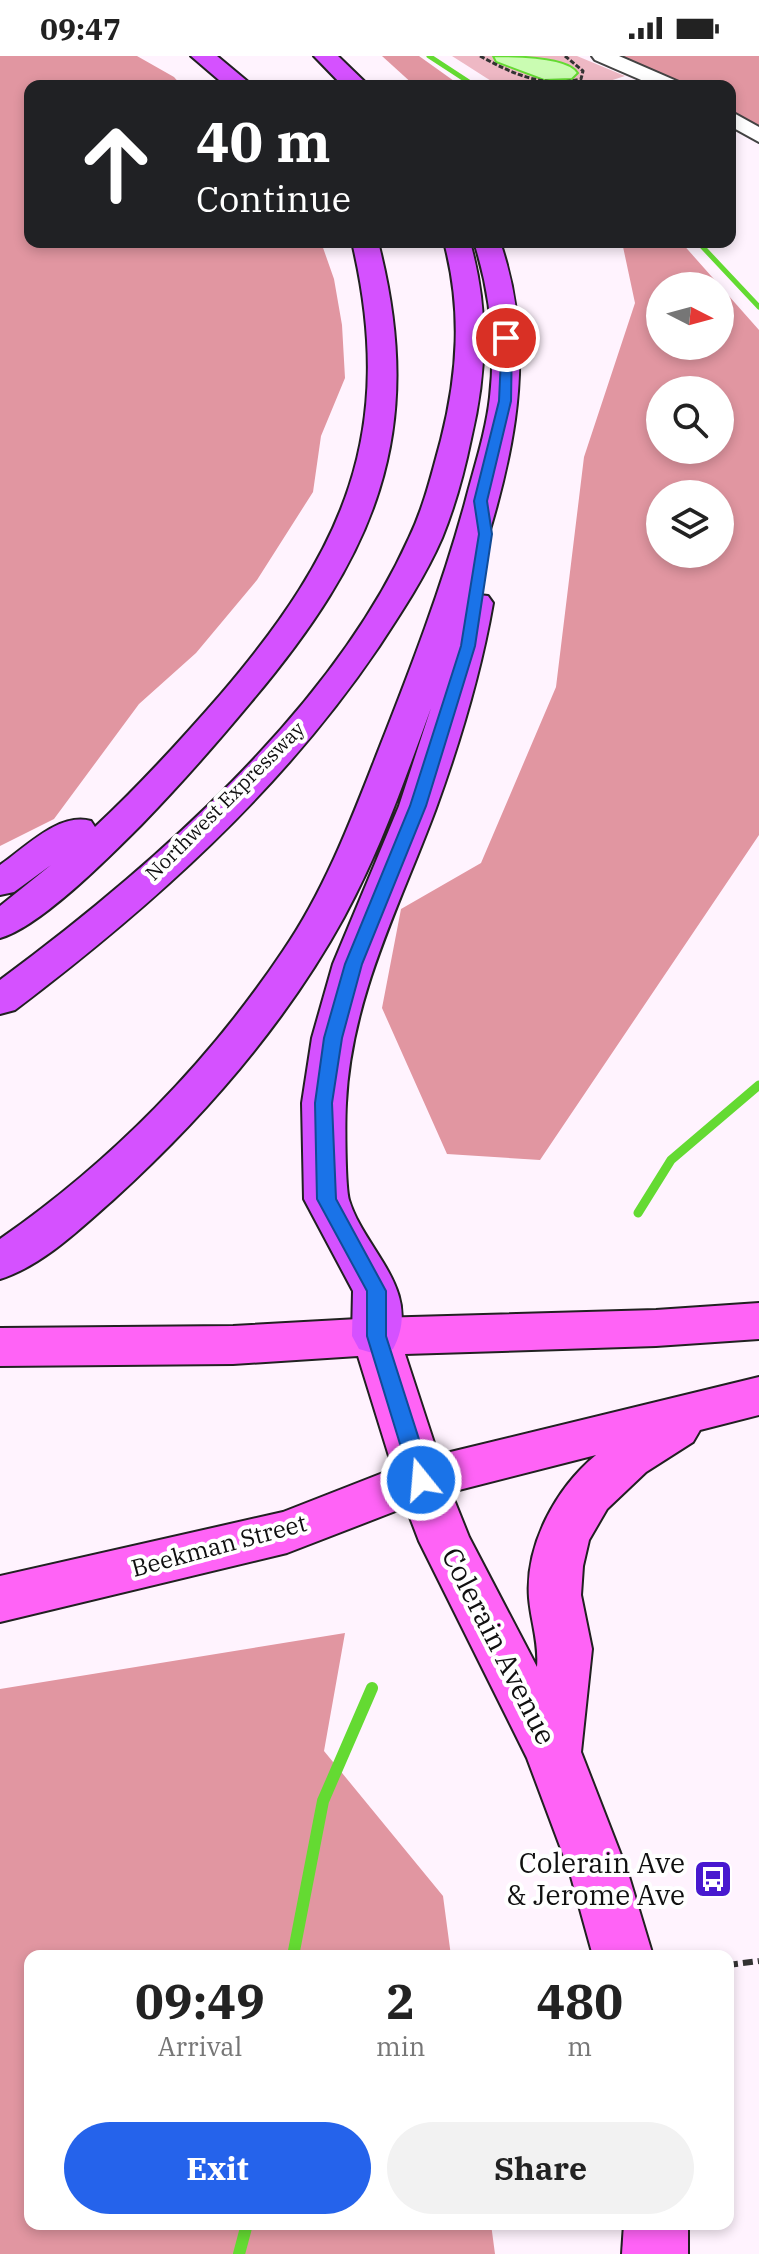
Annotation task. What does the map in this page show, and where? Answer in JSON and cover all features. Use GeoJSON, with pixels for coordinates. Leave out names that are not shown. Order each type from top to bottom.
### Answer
{"type":"FeatureCollection","features":[{"type":"Feature","properties":{"kind":"highway"},"geometry":{"type":"LineString","coordinates":[[202,56],[233,80]]}},
{"type":"Feature","properties":{"kind":"highway"},"geometry":{"type":"LineString","coordinates":[[341,71],[361,80]]}},
{"type":"Feature","properties":{"kind":"highway"},"geometry":{"type":"LineString","coordinates":[[0,925],[127,821],[185,759],[265,663],[317,592],[355,513],[377,443],[385,383],[385,334],[377,283],[367,248]]}},
{"type":"Feature","properties":{"kind":"highway","name":"Northwest Expressway"},"geometry":{"type":"LineString","coordinates":[[0,1000],[68,952],[191,841],[259,773],[315,710],[363,645],[398,590],[422,546],[442,498],[467,402],[473,358],[467,287],[458,248]]}},
{"type":"Feature","properties":{"kind":"highway"},"geometry":{"type":"LineString","coordinates":[[8,1257],[104,1182],[175,1115],[241,1040],[299,959],[340,886],[426,676],[463,566],[505,401],[508,361],[502,292],[489,248]]}},
{"type":"Feature","properties":{"kind":"highway"},"geometry":{"type":"LineString","coordinates":[[376,1336],[376,1291],[326,1199],[324,1103],[333,1038],[353,964],[418,806],[468,646],[486,534],[481,501]]}},
{"type":"Feature","properties":{"kind":"highway"},"geometry":{"type":"LineString","coordinates":[[0,883],[136,785],[265,663]]}},
{"type":"Feature","properties":{"kind":"main road"},"geometry":{"type":"LineString","coordinates":[[0,1347],[233,1345],[376,1336],[656,1328],[759,1321]]}},
{"type":"Feature","properties":{"kind":"main road","name":"Colerain Avenue"},"geometry":{"type":"LineString","coordinates":[[376,1336],[421,1480],[445,1541],[553,1752],[599,1873],[621,1950]]}},
{"type":"Feature","properties":{"kind":"main road"},"geometry":{"type":"LineString","coordinates":[[553,1752],[565,1646],[555,1599],[555,1565],[564,1535],[582,1501],[611,1469],[652,1441],[742,1400]]}},
{"type":"Feature","properties":{"kind":"main road","name":"Beekman Street"},"geometry":{"type":"LineString","coordinates":[[0,1599],[287,1532],[421,1480],[479,1463],[742,1400]]}},
{"type":"Feature","properties":{"kind":"main road"},"geometry":{"type":"LineString","coordinates":[[655,2254],[656,2230]]}},
{"type":"Feature","properties":{"kind":"street"},"geometry":{"type":"LineString","coordinates":[[602,56],[658,80]]}},
{"type":"Feature","properties":{"kind":"street"},"geometry":{"type":"LineString","coordinates":[[736,121],[759,136]]}},
{"type":"Feature","properties":{"kind":"path"},"geometry":{"type":"LineString","coordinates":[[480,56],[530,80]]}},
{"type":"Feature","properties":{"kind":"path"},"geometry":{"type":"LineString","coordinates":[[565,56],[583,71],[581,79],[572,80]]}},
{"type":"Feature","properties":{"kind":"path"},"geometry":{"type":"LineString","coordinates":[[734,1964],[759,1961]]}},
{"type":"Feature","properties":{"kind":"shaded area"},"geometry":{"type":"Polygon","coordinates":[[[0,56],[137,56],[177,80],[24,80],[24,248],[323,248],[334,279],[342,325],[345,378],[321,436],[313,492],[257,580],[196,653],[139,704],[54,819],[0,846],[0,56]]]}},
{"type":"Feature","properties":{"kind":"shaded area"},"geometry":{"type":"Polygon","coordinates":[[[382,56],[419,56],[453,80],[408,80],[382,56]]]}},
{"type":"Feature","properties":{"kind":"shaded area"},"geometry":{"type":"Polygon","coordinates":[[[452,56],[577,56],[625,76],[613,80],[490,80],[452,56]]]}},
{"type":"Feature","properties":{"kind":"shaded area"},"geometry":{"type":"Polygon","coordinates":[[[493,56],[552,60],[573,67],[578,73],[572,79],[544,80],[496,62],[493,56]]]}},
{"type":"Feature","properties":{"kind":"shaded area"},"geometry":{"type":"Polygon","coordinates":[[[602,56],[759,56],[759,136],[736,121],[736,80],[658,80],[602,56]]]}},
{"type":"Feature","properties":{"kind":"shaded area"},"geometry":{"type":"Polygon","coordinates":[[[623,248],[686,248],[708,272],[646,272],[646,360],[734,360],[734,302],[759,330],[759,835],[540,1160],[447,1154],[382,1008],[401,909],[481,863],[556,687],[584,457],[635,303],[623,248]]]}},
{"type":"Feature","properties":{"kind":"shaded area"},"geometry":{"type":"Polygon","coordinates":[[[345,1633],[324,1751],[443,1896],[450,1950],[24,1950],[24,2230],[492,2230],[495,2254],[0,2254],[0,1689],[345,1633]]]}},
{"type":"Feature","properties":{"kind":"waterway"},"geometry":{"type":"LineString","coordinates":[[429,56],[466,80]]}},
{"type":"Feature","properties":{"kind":"waterway"},"geometry":{"type":"LineString","coordinates":[[704,248],[759,307]]}},
{"type":"Feature","properties":{"kind":"waterway"},"geometry":{"type":"LineString","coordinates":[[638,1213],[671,1160],[759,1085]]}},
{"type":"Feature","properties":{"kind":"waterway"},"geometry":{"type":"LineString","coordinates":[[294,1950],[323,1801],[372,1688]]}},
{"type":"Feature","properties":{"kind":"waterway"},"geometry":{"type":"LineString","coordinates":[[239,2254],[245,2230]]}},
{"type":"Feature","properties":{"kind":"place","name":"Colerain Ave & Jerome Ave"},"geometry":{"type":"Point","coordinates":[713,1879]}},
{"type":"Feature","properties":{"kind":"route"},"geometry":{"type":"LineString","coordinates":[[421,1480],[376,1336],[376,1291],[326,1199],[324,1103],[333,1038],[353,964],[418,806],[468,646],[486,534],[481,501],[505,401],[506,338]]}}]}
